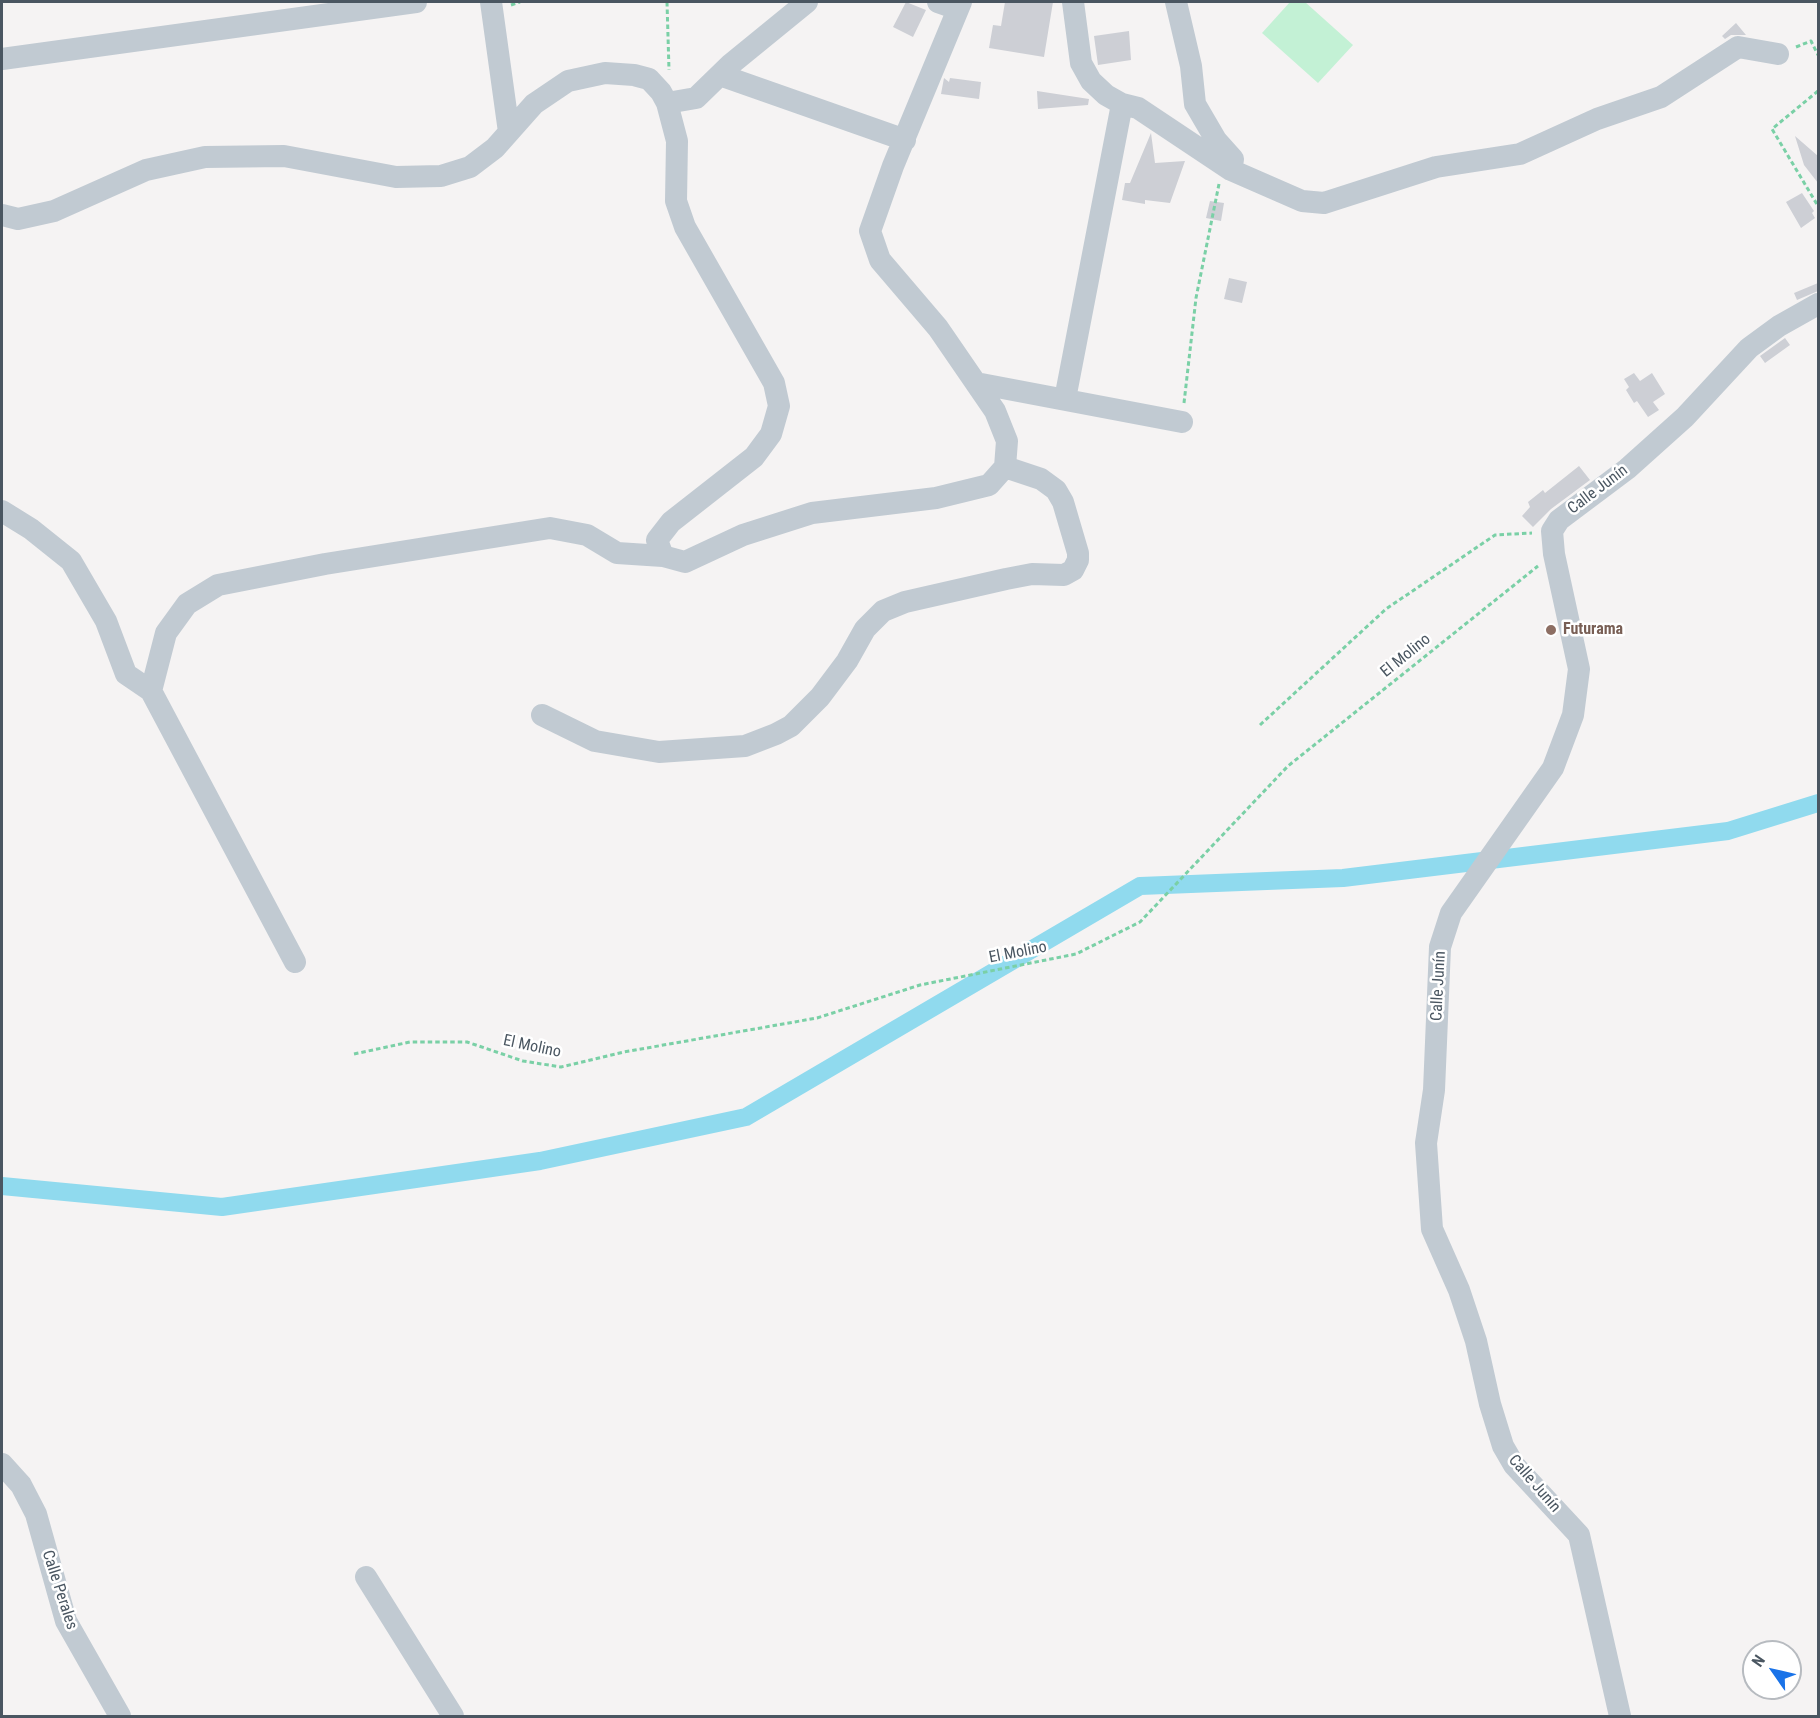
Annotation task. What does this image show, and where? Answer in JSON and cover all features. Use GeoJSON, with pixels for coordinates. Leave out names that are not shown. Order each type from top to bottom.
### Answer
{"type":"FeatureCollection","features":[{"type":"Feature","properties":{"kind":"street"},"geometry":{"type":"LineString","coordinates":[[2,59],[416,2]]}},
{"type":"Feature","properties":{"kind":"street"},"geometry":{"type":"LineString","coordinates":[[491,2],[509,132]]}},
{"type":"Feature","properties":{"kind":"street"},"geometry":{"type":"LineString","coordinates":[[664,98],[696,98],[807,2]]}},
{"type":"Feature","properties":{"kind":"street"},"geometry":{"type":"LineString","coordinates":[[1073,2],[1081,63],[1091,81],[1106,95],[1122,104],[1138,108],[1227,167],[1302,201],[1324,203],[1437,167],[1520,154],[1597,119],[1662,97],[1737,46],[1778,54]]}},
{"type":"Feature","properties":{"kind":"street"},"geometry":{"type":"LineString","coordinates":[[1176,2],[1191,66],[1195,104],[1216,140],[1233,159],[1227,167]]}},
{"type":"Feature","properties":{"kind":"street"},"geometry":{"type":"LineString","coordinates":[[151,691],[166,633],[187,604],[218,585],[325,564],[550,528],[587,535],[617,553],[663,556],[685,562],[743,535],[812,513],[936,498],[989,485],[1005,467],[1007,441],[994,411],[938,328],[880,260],[870,231],[905,140],[952,4]]}},
{"type":"Feature","properties":{"kind":"street"},"geometry":{"type":"LineString","coordinates":[[2,215],[18,219],[54,211],[146,170],[204,157],[284,156],[396,177],[441,176],[470,167],[509,132],[534,104],[568,81],[606,73],[634,75],[649,80],[664,98],[677,141],[676,201],[685,227],[774,383],[779,406],[771,434],[754,457],[672,522],[657,540],[663,556]]}},
{"type":"Feature","properties":{"kind":"street"},"geometry":{"type":"LineString","coordinates":[[720,75],[905,140]]}},
{"type":"Feature","properties":{"kind":"street"},"geometry":{"type":"LineString","coordinates":[[1065,399],[1122,104]]}},
{"type":"Feature","properties":{"kind":"street","name":"Calle Junín"},"geometry":{"type":"LineString","coordinates":[[1620,1716],[1579,1535],[1514,1465],[1503,1446],[1490,1404],[1476,1341],[1459,1290],[1432,1229],[1426,1143],[1434,1090],[1440,947],[1450,913],[1552,768],[1573,715],[1579,669],[1553,542],[1559,520],[1627,469],[1685,417],[1749,348],[1779,326],[1818,304]]}},
{"type":"Feature","properties":{"kind":"street"},"geometry":{"type":"LineString","coordinates":[[976,383],[1182,422]]}},
{"type":"Feature","properties":{"kind":"street"},"geometry":{"type":"LineString","coordinates":[[542,716],[595,741],[659,752],[727,749],[761,741],[776,734],[790,726],[820,697],[847,661],[873,619],[893,606],[1019,576],[1064,575],[1073,570],[1078,560],[1078,553],[1063,502],[1056,490],[1041,479],[1005,467]]}},
{"type":"Feature","properties":{"kind":"street"},"geometry":{"type":"LineString","coordinates":[[2,511],[31,530],[70,561],[106,621],[126,674],[151,691],[295,962]]}},
{"type":"Feature","properties":{"kind":"street","name":"Calle Perales"},"geometry":{"type":"LineString","coordinates":[[2,1464],[21,1485],[36,1514],[66,1621],[120,1716]]}},
{"type":"Feature","properties":{"kind":"street"},"geometry":{"type":"LineString","coordinates":[[366,1577],[453,1716]]}},
{"type":"Feature","properties":{"kind":"path"},"geometry":{"type":"LineString","coordinates":[[664,98],[669,69],[667,2]]}},
{"type":"Feature","properties":{"kind":"path"},"geometry":{"type":"LineString","coordinates":[[1778,54],[1811,41],[1818,55]]}},
{"type":"Feature","properties":{"kind":"path"},"geometry":{"type":"LineString","coordinates":[[1818,91],[1772,129],[1818,206]]}},
{"type":"Feature","properties":{"kind":"path"},"geometry":{"type":"LineString","coordinates":[[1182,422],[1196,298],[1227,167]]}},
{"type":"Feature","properties":{"kind":"path"},"geometry":{"type":"LineString","coordinates":[[1260,725],[1386,609],[1496,535],[1553,542]]}},
{"type":"Feature","properties":{"kind":"path","name":"El Molino"},"geometry":{"type":"LineString","coordinates":[[354,1054],[410,1042],[467,1042],[523,1061],[561,1067],[624,1052],[817,1018],[920,985],[1076,954],[1140,922],[1288,766],[1553,542]]}},
{"type":"Feature","properties":{"kind":"green space"},"geometry":{"type":"Polygon","coordinates":[[[1290,2],[1305,2],[1353,45],[1318,83],[1262,33],[1290,2]]]}},
{"type":"Feature","properties":{"kind":"building"},"geometry":{"type":"Polygon","coordinates":[[[906,2],[926,10],[913,37],[893,27],[906,2]]]}},
{"type":"Feature","properties":{"kind":"building"},"geometry":{"type":"Polygon","coordinates":[[[1005,2],[1053,2],[1044,57],[989,48],[993,25],[1001,26],[1005,2]]]}},
{"type":"Feature","properties":{"kind":"building"},"geometry":{"type":"Polygon","coordinates":[[[1736,23],[1746,35],[1731,35],[1725,39],[1722,36],[1736,23]]]}},
{"type":"Feature","properties":{"kind":"building"},"geometry":{"type":"Polygon","coordinates":[[[1129,31],[1131,60],[1098,65],[1094,36],[1129,31]]]}},
{"type":"Feature","properties":{"kind":"building"},"geometry":{"type":"Polygon","coordinates":[[[944,78],[949,82],[950,78],[981,82],[979,99],[941,94],[944,78]]]}},
{"type":"Feature","properties":{"kind":"building"},"geometry":{"type":"Polygon","coordinates":[[[1037,91],[1089,99],[1088,105],[1038,109],[1037,91]]]}},
{"type":"Feature","properties":{"kind":"building"},"geometry":{"type":"Polygon","coordinates":[[[1151,133],[1155,163],[1185,161],[1170,203],[1145,200],[1145,204],[1122,200],[1125,183],[1130,183],[1151,133]]]}},
{"type":"Feature","properties":{"kind":"building"},"geometry":{"type":"Polygon","coordinates":[[[1795,136],[1818,156],[1818,183],[1804,165],[1795,136]]]}},
{"type":"Feature","properties":{"kind":"building"},"geometry":{"type":"Polygon","coordinates":[[[1802,193],[1814,211],[1812,213],[1815,218],[1801,228],[1786,202],[1802,193]]]}},
{"type":"Feature","properties":{"kind":"building"},"geometry":{"type":"Polygon","coordinates":[[[1210,201],[1224,203],[1221,221],[1206,218],[1210,201]]]}},
{"type":"Feature","properties":{"kind":"building"},"geometry":{"type":"Polygon","coordinates":[[[1229,278],[1247,282],[1242,303],[1224,299],[1229,278]]]}},
{"type":"Feature","properties":{"kind":"building"},"geometry":{"type":"Polygon","coordinates":[[[1818,283],[1818,291],[1797,300],[1794,293],[1818,283]]]}},
{"type":"Feature","properties":{"kind":"building"},"geometry":{"type":"Polygon","coordinates":[[[1785,338],[1790,345],[1765,363],[1760,356],[1785,338]]]}},
{"type":"Feature","properties":{"kind":"building"},"geometry":{"type":"Polygon","coordinates":[[[1634,373],[1640,381],[1652,373],[1665,394],[1653,402],[1659,410],[1648,417],[1637,401],[1634,403],[1626,390],[1629,387],[1624,379],[1634,373]]]}},
{"type":"Feature","properties":{"kind":"building"},"geometry":{"type":"Polygon","coordinates":[[[1579,466],[1590,480],[1551,509],[1533,527],[1522,516],[1530,507],[1528,502],[1543,490],[1545,493],[1579,466]]]}},
{"type":"Feature","properties":{"kind":"waterway"},"geometry":{"type":"LineString","coordinates":[[2,1186],[222,1207],[540,1161],[746,1117],[1140,886],[1343,878],[1728,831],[1818,803]]}},
{"type":"Feature","properties":{"kind":"place","name":"Futurama"},"geometry":{"type":"Point","coordinates":[1551,630]}}]}
